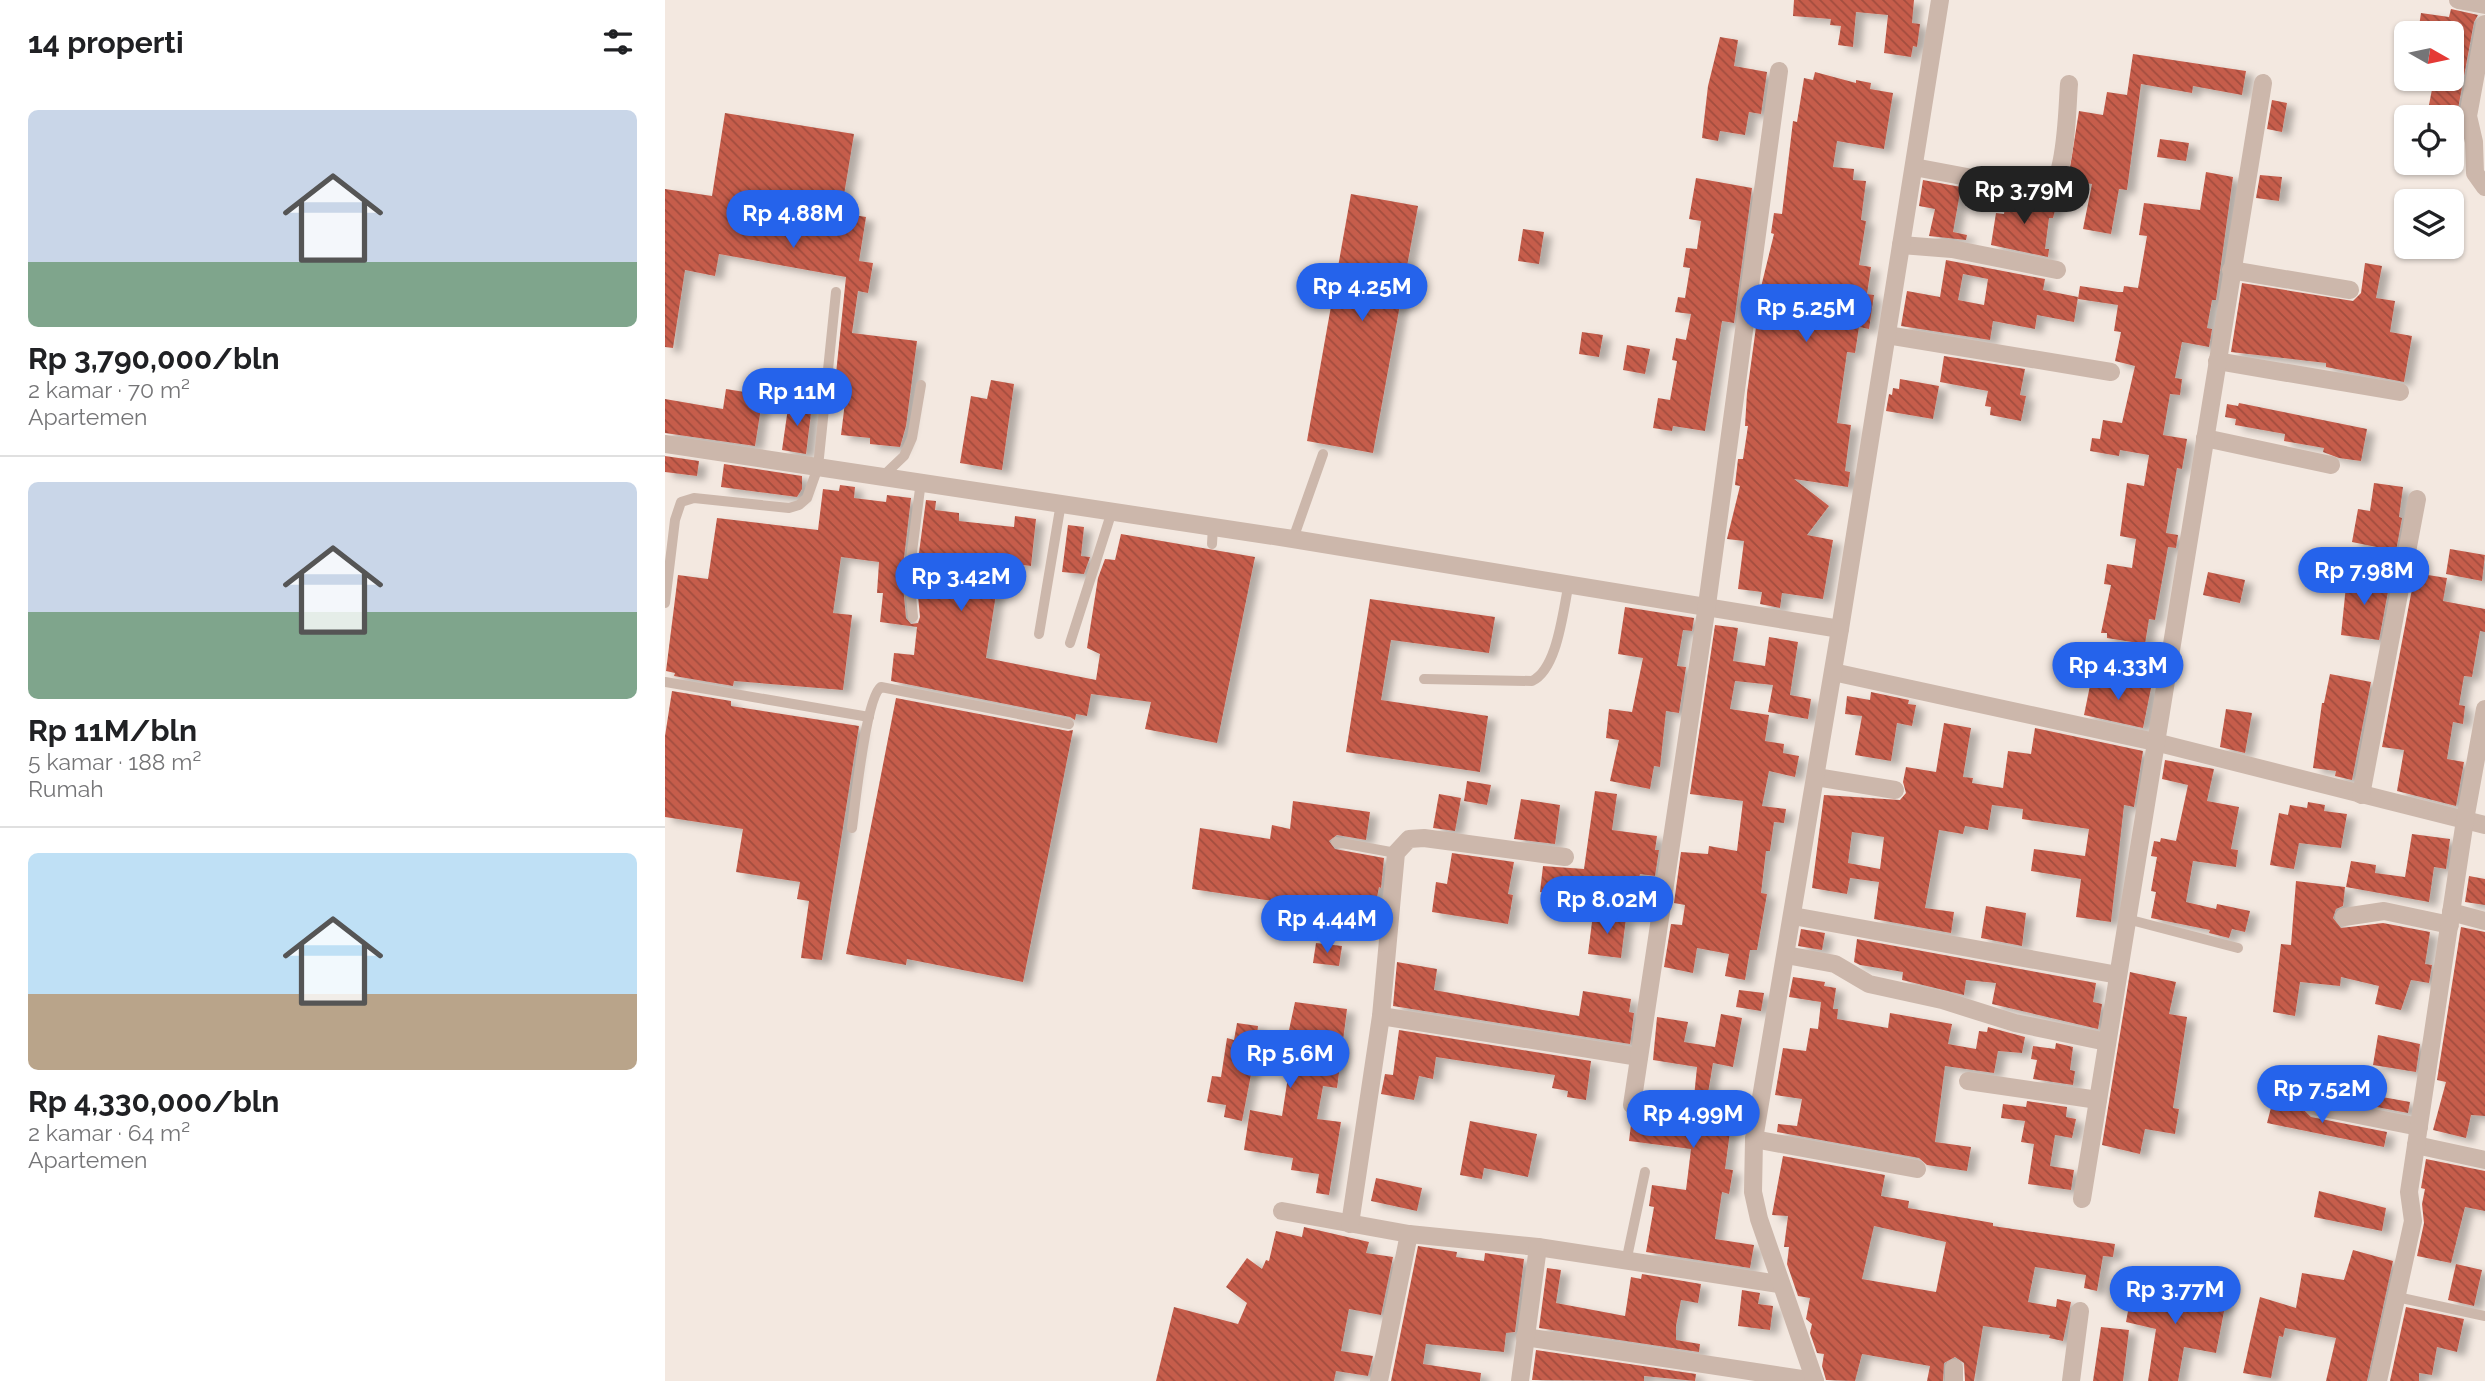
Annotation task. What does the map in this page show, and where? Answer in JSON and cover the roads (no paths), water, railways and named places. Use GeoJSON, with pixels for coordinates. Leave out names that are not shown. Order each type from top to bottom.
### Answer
{"type":"FeatureCollection","features":[{"type":"Feature","properties":{"kind":"street"},"geometry":{"type":"LineString","coordinates":[[1525,1337],[1729,1374],[1815,1381],[1779,1284],[1753,1192],[1754,1139],[1816,777],[1940,0]]}},
{"type":"Feature","properties":{"kind":"street"},"geometry":{"type":"LineString","coordinates":[[2458,0],[2485,5]]}},
{"type":"Feature","properties":{"kind":"street"},"geometry":{"type":"LineString","coordinates":[[2485,24],[2468,116],[2475,173],[2485,187]]}},
{"type":"Feature","properties":{"kind":"street"},"geometry":{"type":"LineString","coordinates":[[1632,1105],[1707,605],[1779,71]]}},
{"type":"Feature","properties":{"kind":"street"},"geometry":{"type":"LineString","coordinates":[[2081,1199],[2263,83]]}},
{"type":"Feature","properties":{"kind":"street"},"geometry":{"type":"LineString","coordinates":[[1914,167],[2047,192],[2051,190],[2058,181],[2061,164],[2069,84]]}},
{"type":"Feature","properties":{"kind":"street"},"geometry":{"type":"LineString","coordinates":[[1901,245],[1994,256],[2057,270]]}},
{"type":"Feature","properties":{"kind":"street"},"geometry":{"type":"LineString","coordinates":[[2231,270],[2350,290]]}},
{"type":"Feature","properties":{"kind":"street"},"geometry":{"type":"LineString","coordinates":[[1887,335],[2112,372]]}},
{"type":"Feature","properties":{"kind":"street"},"geometry":{"type":"LineString","coordinates":[[2217,361],[2400,391]]}},
{"type":"Feature","properties":{"kind":"street"},"geometry":{"type":"LineString","coordinates":[[2205,438],[2331,465]]}},
{"type":"Feature","properties":{"kind":"street"},"geometry":{"type":"LineString","coordinates":[[665,444],[1112,511],[1212,535],[1293,538],[1840,629]]}},
{"type":"Feature","properties":{"kind":"street"},"geometry":{"type":"LineString","coordinates":[[2361,795],[2417,499]]}},
{"type":"Feature","properties":{"kind":"street"},"geometry":{"type":"LineString","coordinates":[[1833,672],[2155,742],[2485,825]]}},
{"type":"Feature","properties":{"kind":"street"},"geometry":{"type":"LineString","coordinates":[[2378,1381],[2413,1221],[2409,1192],[2465,820],[2485,709]]}},
{"type":"Feature","properties":{"kind":"street"},"geometry":{"type":"LineString","coordinates":[[1816,777],[1895,790]]}},
{"type":"Feature","properties":{"kind":"street"},"geometry":{"type":"LineString","coordinates":[[1350,1224],[1381,1016],[1397,853],[1403,842],[1414,838],[1565,857]]}},
{"type":"Feature","properties":{"kind":"street"},"geometry":{"type":"LineString","coordinates":[[2344,918],[2384,911],[2485,921]]}},
{"type":"Feature","properties":{"kind":"street"},"geometry":{"type":"LineString","coordinates":[[1793,916],[2119,975]]}},
{"type":"Feature","properties":{"kind":"street"},"geometry":{"type":"LineString","coordinates":[[1786,955],[1835,964],[1869,984],[1943,1000],[2015,1023],[2108,1042]]}},
{"type":"Feature","properties":{"kind":"street"},"geometry":{"type":"LineString","coordinates":[[1381,1016],[1639,1057]]}},
{"type":"Feature","properties":{"kind":"street"},"geometry":{"type":"LineString","coordinates":[[1968,1081],[2098,1100]]}},
{"type":"Feature","properties":{"kind":"street"},"geometry":{"type":"LineString","coordinates":[[2313,1106],[2418,1136],[2485,1160]]}},
{"type":"Feature","properties":{"kind":"street"},"geometry":{"type":"LineString","coordinates":[[1754,1139],[1917,1169]]}},
{"type":"Feature","properties":{"kind":"street"},"geometry":{"type":"LineString","coordinates":[[1282,1212],[1409,1234],[1538,1247],[1779,1284]]}},
{"type":"Feature","properties":{"kind":"street"},"geometry":{"type":"LineString","coordinates":[[1379,1381],[1409,1234]]}},
{"type":"Feature","properties":{"kind":"street"},"geometry":{"type":"LineString","coordinates":[[1520,1381],[1538,1247]]}},
{"type":"Feature","properties":{"kind":"street"},"geometry":{"type":"LineString","coordinates":[[2071,1381],[2080,1311]]}},
{"type":"Feature","properties":{"kind":"lane"},"geometry":{"type":"LineString","coordinates":[[665,603],[675,520],[681,502],[694,498],[789,508],[799,505],[807,498],[818,467],[836,292]]}},
{"type":"Feature","properties":{"kind":"lane"},"geometry":{"type":"LineString","coordinates":[[883,476],[904,456],[912,438],[921,385]]}},
{"type":"Feature","properties":{"kind":"lane"},"geometry":{"type":"LineString","coordinates":[[1293,538],[1323,454]]}},
{"type":"Feature","properties":{"kind":"lane"},"geometry":{"type":"LineString","coordinates":[[913,617],[909,575],[921,481]]}},
{"type":"Feature","properties":{"kind":"lane"},"geometry":{"type":"LineString","coordinates":[[1039,634],[1061,503]]}},
{"type":"Feature","properties":{"kind":"lane"},"geometry":{"type":"LineString","coordinates":[[1070,643],[1112,511]]}},
{"type":"Feature","properties":{"kind":"lane"},"geometry":{"type":"LineString","coordinates":[[1424,679],[1532,681],[1539,678],[1550,662],[1569,583]]}},
{"type":"Feature","properties":{"kind":"lane"},"geometry":{"type":"LineString","coordinates":[[665,682],[869,717]]}},
{"type":"Feature","properties":{"kind":"lane"},"geometry":{"type":"LineString","coordinates":[[852,828],[869,717],[876,691],[887,687],[1069,724]]}},
{"type":"Feature","properties":{"kind":"lane"},"geometry":{"type":"LineString","coordinates":[[1336,842],[1397,853]]}},
{"type":"Feature","properties":{"kind":"lane"},"geometry":{"type":"LineString","coordinates":[[2127,919],[2238,948]]}},
{"type":"Feature","properties":{"kind":"lane"},"geometry":{"type":"LineString","coordinates":[[1626,1262],[1645,1172]]}},
{"type":"Feature","properties":{"kind":"lane"},"geometry":{"type":"LineString","coordinates":[[2397,1297],[2485,1316]]}}]}
